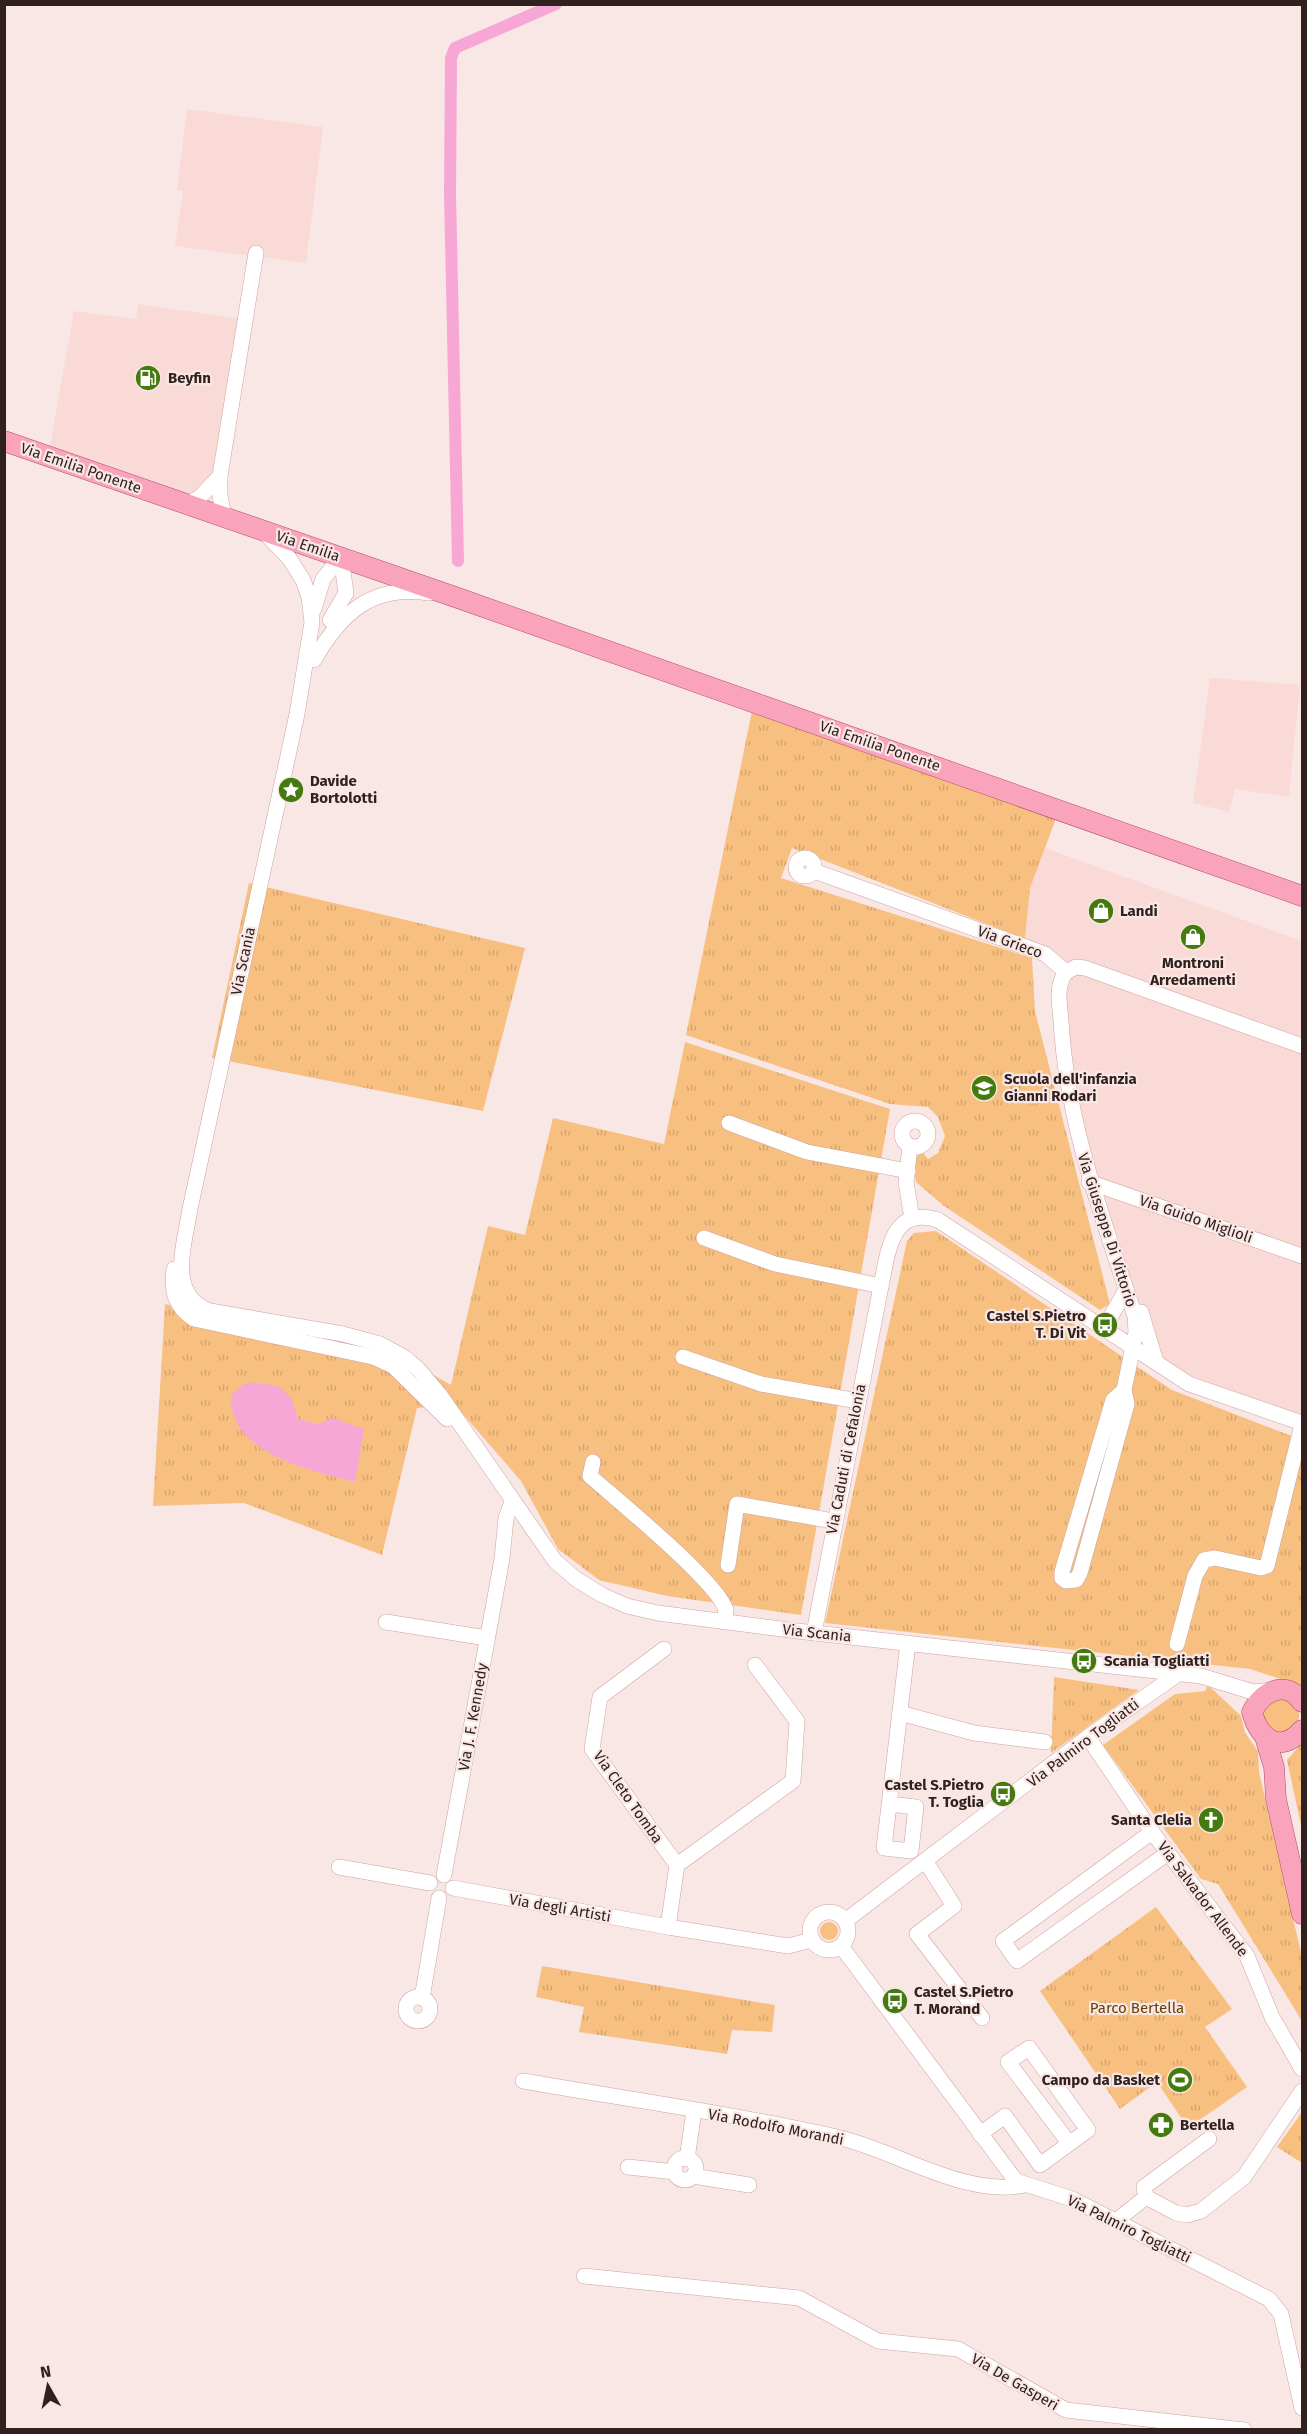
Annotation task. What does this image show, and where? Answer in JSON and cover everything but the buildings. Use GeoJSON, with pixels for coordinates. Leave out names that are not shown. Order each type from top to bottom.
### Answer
{"type":"FeatureCollection","features":[{"type":"Feature","properties":{"kind":"main road","name":"Via Emilia Ponente"},"geometry":{"type":"LineString","coordinates":[[4,441],[158,495]]}},
{"type":"Feature","properties":{"kind":"main road","name":"Via Emilia"},"geometry":{"type":"LineString","coordinates":[[158,495],[458,598]]}},
{"type":"Feature","properties":{"kind":"main road","name":"Via Emilia Ponente"},"geometry":{"type":"LineString","coordinates":[[458,598],[1302,896]]}},
{"type":"Feature","properties":{"kind":"main road","name":"Via Scania"},"geometry":{"type":"LineString","coordinates":[[1274,1690],[1289,1690],[1302,1702]]}},
{"type":"Feature","properties":{"kind":"main road"},"geometry":{"type":"LineString","coordinates":[[1274,1690],[1262,1697],[1252,1712],[1256,1725],[1264,1737],[1274,1767],[1276,1799],[1302,1914]]}},
{"type":"Feature","properties":{"kind":"main road"},"geometry":{"type":"LineString","coordinates":[[1264,1737],[1273,1741],[1296,1735]]}},
{"type":"Feature","properties":{"kind":"main road"},"geometry":{"type":"LineString","coordinates":[[1274,1767],[1296,1735]]}},
{"type":"Feature","properties":{"kind":"street"},"geometry":{"type":"LineString","coordinates":[[224,518],[220,496],[220,476],[256,253]]}},
{"type":"Feature","properties":{"kind":"street"},"geometry":{"type":"LineString","coordinates":[[187,505],[206,492],[220,476]]}},
{"type":"Feature","properties":{"kind":"street","name":"Via Scania"},"geometry":{"type":"LineString","coordinates":[[263,531],[289,558],[303,580],[309,597],[312,622]]}},
{"type":"Feature","properties":{"kind":"street","name":"Via Scania"},"geometry":{"type":"LineString","coordinates":[[341,557],[318,590],[297,714],[190,1209],[173,1276],[172,1289],[182,1310],[204,1323],[384,1361],[406,1378],[475,1446],[555,1561],[576,1579],[602,1595],[627,1606],[724,1622],[1201,1677],[1253,1692],[1274,1690]]}},
{"type":"Feature","properties":{"kind":"street","name":"Via Scania"},"geometry":{"type":"LineString","coordinates":[[297,714],[325,629],[345,599],[347,586],[341,557]]}},
{"type":"Feature","properties":{"kind":"street","name":"Via Scania"},"geometry":{"type":"LineString","coordinates":[[314,660],[337,623],[361,605],[380,596],[404,591],[458,598]]}},
{"type":"Feature","properties":{"kind":"street","name":"Via Grieco"},"geometry":{"type":"LineString","coordinates":[[814,871],[1045,954],[1066,972]]}},
{"type":"Feature","properties":{"kind":"street"},"geometry":{"type":"LineString","coordinates":[[1066,972],[1081,967],[1302,1046]]}},
{"type":"Feature","properties":{"kind":"street","name":"Via Giuseppe Di Vittorio"},"geometry":{"type":"LineString","coordinates":[[1066,972],[1059,986],[1062,1033],[1073,1112],[1089,1182],[1135,1316],[1134,1347],[1124,1390]]}},
{"type":"Feature","properties":{"kind":"street"},"geometry":{"type":"LineString","coordinates":[[729,1123],[807,1152],[908,1171]]}},
{"type":"Feature","properties":{"kind":"street"},"geometry":{"type":"LineString","coordinates":[[910,1146],[907,1190],[912,1219],[927,1217],[938,1220],[1189,1384],[1302,1424],[1267,1566],[1261,1568],[1215,1558],[1204,1560],[1195,1575],[1177,1644]]}},
{"type":"Feature","properties":{"kind":"street","name":"Via Guido Miglioli"},"geometry":{"type":"LineString","coordinates":[[1089,1182],[1302,1256]]}},
{"type":"Feature","properties":{"kind":"street","name":"Via Caduti di Cefalonia"},"geometry":{"type":"LineString","coordinates":[[814,1633],[833,1521],[891,1239],[896,1229],[912,1219]]}},
{"type":"Feature","properties":{"kind":"street"},"geometry":{"type":"LineString","coordinates":[[704,1238],[775,1264],[881,1286]]}},
{"type":"Feature","properties":{"kind":"street"},"geometry":{"type":"LineString","coordinates":[[1104,1328],[1126,1290],[1139,1305],[1156,1362]]}},
{"type":"Feature","properties":{"kind":"street"},"geometry":{"type":"LineString","coordinates":[[683,1357],[761,1384],[858,1401]]}},
{"type":"Feature","properties":{"kind":"street"},"geometry":{"type":"LineString","coordinates":[[1124,1390],[1127,1404],[1083,1564],[1076,1580],[1066,1581],[1062,1578],[1062,1572],[1082,1499],[1113,1400],[1124,1390]]}},
{"type":"Feature","properties":{"kind":"street"},"geometry":{"type":"LineString","coordinates":[[593,1462],[590,1476],[644,1523],[716,1594],[726,1610],[724,1622]]}},
{"type":"Feature","properties":{"kind":"street"},"geometry":{"type":"LineString","coordinates":[[502,1558],[506,1518],[512,1502]]}},
{"type":"Feature","properties":{"kind":"street"},"geometry":{"type":"LineString","coordinates":[[728,1565],[737,1504],[833,1521]]}},
{"type":"Feature","properties":{"kind":"street"},"geometry":{"type":"LineString","coordinates":[[502,1558],[509,1540],[516,1532],[528,1525]]}},
{"type":"Feature","properties":{"kind":"street","name":"Via J. F. Kennedy"},"geometry":{"type":"LineString","coordinates":[[444,1875],[502,1558]]}},
{"type":"Feature","properties":{"kind":"street"},"geometry":{"type":"LineString","coordinates":[[386,1622],[487,1638]]}},
{"type":"Feature","properties":{"kind":"street"},"geometry":{"type":"LineString","coordinates":[[889,1804],[908,1643]]}},
{"type":"Feature","properties":{"kind":"street","name":"Via Cleto Tomba"},"geometry":{"type":"LineString","coordinates":[[664,1649],[600,1697],[592,1749],[677,1865]]}},
{"type":"Feature","properties":{"kind":"street"},"geometry":{"type":"LineString","coordinates":[[668,1927],[677,1865],[793,1781],[797,1721],[755,1665]]}},
{"type":"Feature","properties":{"kind":"street","name":"Via Palmiro Togliatti"},"geometry":{"type":"LineString","coordinates":[[845,1921],[926,1862],[1088,1737],[1178,1674]]}},
{"type":"Feature","properties":{"kind":"street"},"geometry":{"type":"LineString","coordinates":[[1231,1687],[1252,1712]]}},
{"type":"Feature","properties":{"kind":"street"},"geometry":{"type":"LineString","coordinates":[[900,1713],[974,1733],[1045,1742]]}},
{"type":"Feature","properties":{"kind":"street","name":"Via Salvador Allende"},"geometry":{"type":"LineString","coordinates":[[1088,1737],[1152,1832],[1247,1956],[1272,2017],[1302,2068]]}},
{"type":"Feature","properties":{"kind":"street"},"geometry":{"type":"LineString","coordinates":[[1152,1832],[1003,1941],[1017,1962],[1168,1852]]}},
{"type":"Feature","properties":{"kind":"street"},"geometry":{"type":"LineString","coordinates":[[926,1862],[954,1906],[917,1934],[982,2018]]}},
{"type":"Feature","properties":{"kind":"street"},"geometry":{"type":"LineString","coordinates":[[339,1867],[430,1883]]}},
{"type":"Feature","properties":{"kind":"street"},"geometry":{"type":"LineString","coordinates":[[444,1875],[452,1880],[453,1888],[448,1896],[439,1898],[431,1893],[430,1883],[435,1876],[444,1875]]}},
{"type":"Feature","properties":{"kind":"street","name":"Via degli Artisti"},"geometry":{"type":"LineString","coordinates":[[453,1888],[788,1946],[812,1940]]}},
{"type":"Feature","properties":{"kind":"street"},"geometry":{"type":"LineString","coordinates":[[422,1998],[439,1898]]}},
{"type":"Feature","properties":{"kind":"street"},"geometry":{"type":"LineString","coordinates":[[833,1913],[845,1921],[848,1931],[841,1946],[826,1950],[818,1947],[812,1940],[812,1923],[819,1915],[833,1913]]}},
{"type":"Feature","properties":{"kind":"street","name":"Via Palmiro Togliatti"},"geometry":{"type":"LineString","coordinates":[[841,1946],[1009,2172],[1025,2185],[1072,2199],[1269,2299],[1276,2306],[1281,2314],[1302,2409]]}},
{"type":"Feature","properties":{"kind":"street"},"geometry":{"type":"LineString","coordinates":[[980,2134],[1005,2116],[1040,2165],[1069,2144],[1088,2130],[1029,2049],[1008,2062],[1069,2144]]}},
{"type":"Feature","properties":{"kind":"street","name":"Via Rodolfo Morandi"},"geometry":{"type":"LineString","coordinates":[[523,2081],[839,2137],[968,2182],[1005,2188],[1025,2185]]}},
{"type":"Feature","properties":{"kind":"street"},"geometry":{"type":"LineString","coordinates":[[1146,2197],[1176,2213],[1187,2215],[1201,2211],[1244,2177],[1302,2091]]}},
{"type":"Feature","properties":{"kind":"street"},"geometry":{"type":"LineString","coordinates":[[687,2159],[694,2111]]}},
{"type":"Feature","properties":{"kind":"street"},"geometry":{"type":"LineString","coordinates":[[1146,2197],[1144,2187],[1209,2139]]}},
{"type":"Feature","properties":{"kind":"street"},"geometry":{"type":"LineString","coordinates":[[675,2172],[677,2162],[687,2159]]}},
{"type":"Feature","properties":{"kind":"street"},"geometry":{"type":"LineString","coordinates":[[687,2159],[696,2168],[693,2176]]}},
{"type":"Feature","properties":{"kind":"street"},"geometry":{"type":"LineString","coordinates":[[628,2167],[675,2172],[681,2179],[693,2176],[749,2185]]}},
{"type":"Feature","properties":{"kind":"street"},"geometry":{"type":"LineString","coordinates":[[1116,2221],[1146,2197]]}},
{"type":"Feature","properties":{"kind":"street","name":"Via De Gasperi"},"geometry":{"type":"LineString","coordinates":[[584,2276],[798,2298],[879,2341],[958,2349],[1066,2410],[1244,2430]]}},
{"type":"Feature","properties":{"kind":"shaded area"},"geometry":{"type":"Polygon","coordinates":[[[187,109],[323,127],[306,263],[175,246],[183,191],[177,190],[187,109]]]}},
{"type":"Feature","properties":{"kind":"shaded area","name":"Beyfin"},"geometry":{"type":"Polygon","coordinates":[[[138,304],[242,319],[219,466],[200,492],[189,494],[49,451],[74,311],[136,319],[138,304]]]}},
{"type":"Feature","properties":{"kind":"shaded area"},"geometry":{"type":"Polygon","coordinates":[[[1210,678],[1300,685],[1289,797],[1235,789],[1229,812],[1193,803],[1210,678]]]}},
{"type":"Feature","properties":{"kind":"shaded area"},"geometry":{"type":"Polygon","coordinates":[[[1045,848],[1302,941],[1302,1416],[1162,1365],[1131,1290],[1070,1093],[1066,972],[1025,939],[1030,888],[1045,848]]]}},
{"type":"Feature","properties":{"kind":"shaded area"},"geometry":{"type":"Polygon","coordinates":[[[245,1383],[265,1384],[281,1389],[291,1399],[298,1419],[318,1424],[333,1418],[364,1429],[355,1482],[296,1465],[257,1445],[243,1432],[234,1415],[231,1395],[245,1383]]]}},
{"type":"Feature","properties":{"kind":"green space"},"geometry":{"type":"Polygon","coordinates":[[[754,701],[1060,808],[1030,888],[1025,939],[792,848],[781,878],[1032,958],[1035,1011],[1110,1304],[1100,1310],[944,1206],[916,1182],[913,1163],[921,1150],[928,1159],[938,1153],[945,1136],[938,1117],[928,1107],[890,1104],[686,1035],[754,701]]]}},
{"type":"Feature","properties":{"kind":"green space"},"geometry":{"type":"Polygon","coordinates":[[[249,883],[525,948],[483,1111],[212,1058],[249,883]]]}},
{"type":"Feature","properties":{"kind":"green space"},"geometry":{"type":"Polygon","coordinates":[[[685,1042],[890,1109],[801,1615],[667,1596],[599,1580],[558,1549],[521,1481],[449,1398],[447,1405],[417,1408],[382,1555],[244,1503],[153,1506],[165,1304],[389,1350],[451,1385],[488,1226],[525,1235],[553,1118],[664,1144],[685,1042]]]}},
{"type":"Feature","properties":{"kind":"green space"},"geometry":{"type":"Polygon","coordinates":[[[936,1231],[1172,1390],[1302,1440],[1302,1686],[1250,1669],[825,1623],[907,1241],[914,1233],[936,1231]]]}},
{"type":"Feature","properties":{"kind":"green space"},"geometry":{"type":"Polygon","coordinates":[[[1054,1677],[1139,1690],[1051,1753],[1054,1677]]]}},
{"type":"Feature","properties":{"kind":"green space"},"geometry":{"type":"Polygon","coordinates":[[[1208,1685],[1241,1716],[1245,1733],[1258,1751],[1259,1772],[1302,1957],[1302,2021],[1218,1884],[1201,1879],[1103,1745],[1175,1694],[1205,1691],[1208,1685]]]}},
{"type":"Feature","properties":{"kind":"green space"},"geometry":{"type":"Polygon","coordinates":[[[1276,1695],[1298,1707],[1297,1722],[1286,1735],[1266,1732],[1260,1707],[1276,1695]]]}},
{"type":"Feature","properties":{"kind":"green space"},"geometry":{"type":"Polygon","coordinates":[[[1302,1743],[1302,1830],[1287,1760],[1302,1743]]]}},
{"type":"Feature","properties":{"kind":"green space","name":"Parco Bertella"},"geometry":{"type":"Polygon","coordinates":[[[1156,1907],[1232,2009],[1205,2027],[1247,2087],[1188,2128],[1157,2082],[1120,2109],[1040,1991],[1156,1907]]]}},
{"type":"Feature","properties":{"kind":"green space"},"geometry":{"type":"Polygon","coordinates":[[[829,1922],[835,1925],[838,1931],[835,1937],[829,1940],[823,1937],[820,1931],[823,1925],[829,1922]]]}},
{"type":"Feature","properties":{"kind":"green space"},"geometry":{"type":"Polygon","coordinates":[[[542,1966],[775,2005],[772,2032],[732,2030],[727,2054],[579,2032],[584,2007],[536,1997],[542,1966]]]}},
{"type":"Feature","properties":{"kind":"green space"},"geometry":{"type":"Polygon","coordinates":[[[1302,2112],[1302,2163],[1277,2147],[1302,2112]]]}},
{"type":"Feature","properties":{"kind":"waterway"},"geometry":{"type":"LineString","coordinates":[[458,561],[450,193],[451,58],[455,48],[556,4]]}},
{"type":"Feature","properties":{"kind":"place","name":"Beyfin"},"geometry":{"type":"Point","coordinates":[148,378]}},
{"type":"Feature","properties":{"kind":"place","name":"Davide Bortolotti"},"geometry":{"type":"Point","coordinates":[291,790]}},
{"type":"Feature","properties":{"kind":"place","name":"Landi"},"geometry":{"type":"Point","coordinates":[1101,911]}},
{"type":"Feature","properties":{"kind":"place","name":"Montroni Arredamenti"},"geometry":{"type":"Point","coordinates":[1193,937]}},
{"type":"Feature","properties":{"kind":"place","name":"Scuola dell'infanzia Gianni Rodari"},"geometry":{"type":"Point","coordinates":[984,1088]}},
{"type":"Feature","properties":{"kind":"place","name":"Castel S.Pietro T. Di Vit"},"geometry":{"type":"Point","coordinates":[1105,1325]}},
{"type":"Feature","properties":{"kind":"place","name":"Scania Togliatti"},"geometry":{"type":"Point","coordinates":[1084,1661]}},
{"type":"Feature","properties":{"kind":"place","name":"Castel S.Pietro T. Toglia"},"geometry":{"type":"Point","coordinates":[1003,1794]}},
{"type":"Feature","properties":{"kind":"place","name":"Santa Clelia"},"geometry":{"type":"Point","coordinates":[1211,1820]}},
{"type":"Feature","properties":{"kind":"place","name":"Castel S.Pietro T. Morand"},"geometry":{"type":"Point","coordinates":[895,2001]}},
{"type":"Feature","properties":{"kind":"place","name":"Campo da Basket"},"geometry":{"type":"Point","coordinates":[1180,2080]}},
{"type":"Feature","properties":{"kind":"place","name":"Bertella"},"geometry":{"type":"Point","coordinates":[1161,2125]}}]}
